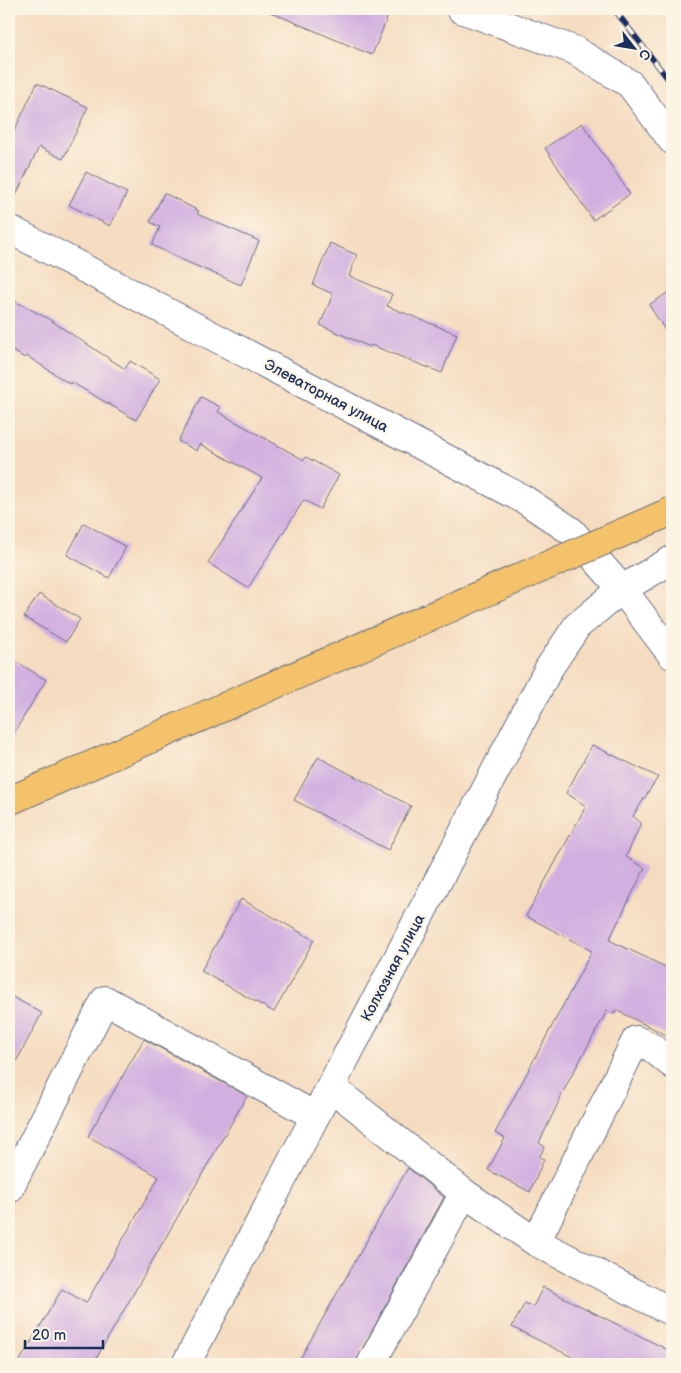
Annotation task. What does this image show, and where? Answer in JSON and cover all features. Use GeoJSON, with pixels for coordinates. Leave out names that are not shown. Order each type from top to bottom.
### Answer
{"type":"FeatureCollection","features":[{"type":"Feature","properties":{"kind":"main road"},"geometry":{"type":"LineString","coordinates":[[9,802],[672,511]]}},
{"type":"Feature","properties":{"kind":"street"},"geometry":{"type":"LineString","coordinates":[[461,9],[574,50],[630,84],[672,140]]}},
{"type":"Feature","properties":{"kind":"street","name":"Элеваторная улица"},"geometry":{"type":"LineString","coordinates":[[9,230],[525,500],[571,531],[622,589],[672,655]]}},
{"type":"Feature","properties":{"kind":"street","name":"Колхозная улица"},"geometry":{"type":"LineString","coordinates":[[186,1364],[550,668],[577,626],[622,589],[672,560]]}},
{"type":"Feature","properties":{"kind":"street"},"geometry":{"type":"LineString","coordinates":[[9,1189],[105,1000],[315,1116]]}},
{"type":"Feature","properties":{"kind":"street"},"geometry":{"type":"LineString","coordinates":[[536,1242],[636,1040],[651,1047],[672,1064]]}},
{"type":"Feature","properties":{"kind":"street"},"geometry":{"type":"LineString","coordinates":[[331,1086],[464,1194],[536,1242],[672,1312]]}},
{"type":"Feature","properties":{"kind":"street"},"geometry":{"type":"LineString","coordinates":[[372,1364],[464,1194]]}},
{"type":"Feature","properties":{"kind":"building"},"geometry":{"type":"Polygon","coordinates":[[[263,9],[391,9],[372,55],[263,9]]]}},
{"type":"Feature","properties":{"kind":"building"},"geometry":{"type":"Polygon","coordinates":[[[37,83],[88,107],[63,159],[39,147],[9,210],[9,142],[37,83]]]}},
{"type":"Feature","properties":{"kind":"building"},"geometry":{"type":"Polygon","coordinates":[[[582,123],[630,194],[593,220],[545,148],[582,123]]]}},
{"type":"Feature","properties":{"kind":"building"},"geometry":{"type":"Polygon","coordinates":[[[86,172],[127,193],[110,226],[69,205],[86,172]]]}},
{"type":"Feature","properties":{"kind":"building"},"geometry":{"type":"Polygon","coordinates":[[[164,193],[199,211],[197,214],[259,241],[241,285],[152,245],[160,227],[150,222],[164,193]]]}},
{"type":"Feature","properties":{"kind":"building"},"geometry":{"type":"Polygon","coordinates":[[[330,243],[357,255],[349,276],[392,294],[387,306],[457,334],[442,373],[371,345],[370,347],[320,325],[333,294],[313,285],[330,243]]]}},
{"type":"Feature","properties":{"kind":"building"},"geometry":{"type":"Polygon","coordinates":[[[672,290],[672,341],[649,305],[672,290]]]}},
{"type":"Feature","properties":{"kind":"building"},"geometry":{"type":"Polygon","coordinates":[[[9,298],[47,318],[125,369],[130,361],[160,379],[136,420],[71,382],[70,384],[27,356],[25,358],[9,349],[9,298]]]}},
{"type":"Feature","properties":{"kind":"building"},"geometry":{"type":"Polygon","coordinates":[[[201,397],[220,407],[218,412],[304,460],[306,457],[339,475],[320,509],[304,500],[248,588],[208,563],[262,478],[200,444],[197,451],[178,441],[201,397]]]}},
{"type":"Feature","properties":{"kind":"building"},"geometry":{"type":"Polygon","coordinates":[[[84,523],[126,547],[109,578],[67,555],[84,523]]]}},
{"type":"Feature","properties":{"kind":"building"},"geometry":{"type":"Polygon","coordinates":[[[39,594],[80,619],[66,642],[24,617],[39,594]]]}},
{"type":"Feature","properties":{"kind":"building"},"geometry":{"type":"Polygon","coordinates":[[[9,657],[46,680],[9,741],[9,657]]]}},
{"type":"Feature","properties":{"kind":"building"},"geometry":{"type":"Polygon","coordinates":[[[592,745],[658,777],[633,816],[641,823],[626,857],[645,868],[609,940],[672,970],[672,1038],[616,1010],[614,1014],[607,1011],[567,1084],[539,1143],[545,1147],[539,1157],[544,1159],[530,1192],[488,1170],[505,1138],[495,1133],[592,951],[526,916],[586,806],[566,793],[592,745]]]}},
{"type":"Feature","properties":{"kind":"building"},"geometry":{"type":"Polygon","coordinates":[[[318,757],[411,806],[388,850],[294,800],[318,757]]]}},
{"type":"Feature","properties":{"kind":"building"},"geometry":{"type":"Polygon","coordinates":[[[241,899],[314,940],[274,1012],[201,971],[241,899]]]}},
{"type":"Feature","properties":{"kind":"building"},"geometry":{"type":"Polygon","coordinates":[[[9,995],[42,1013],[9,1075],[9,995]]]}},
{"type":"Feature","properties":{"kind":"building"},"geometry":{"type":"Polygon","coordinates":[[[144,1039],[247,1096],[93,1364],[18,1364],[62,1289],[86,1303],[159,1177],[88,1136],[144,1039]]]}},
{"type":"Feature","properties":{"kind":"building"},"geometry":{"type":"Polygon","coordinates":[[[408,1168],[444,1197],[357,1359],[354,1364],[297,1364],[408,1168]]]}},
{"type":"Feature","properties":{"kind":"building"},"geometry":{"type":"Polygon","coordinates":[[[543,1287],[672,1352],[672,1364],[586,1364],[512,1327],[525,1303],[533,1307],[543,1287]]]}},
{"type":"Feature","properties":{"kind":"railway"},"geometry":{"type":"LineString","coordinates":[[614,9],[672,84]]}}]}
